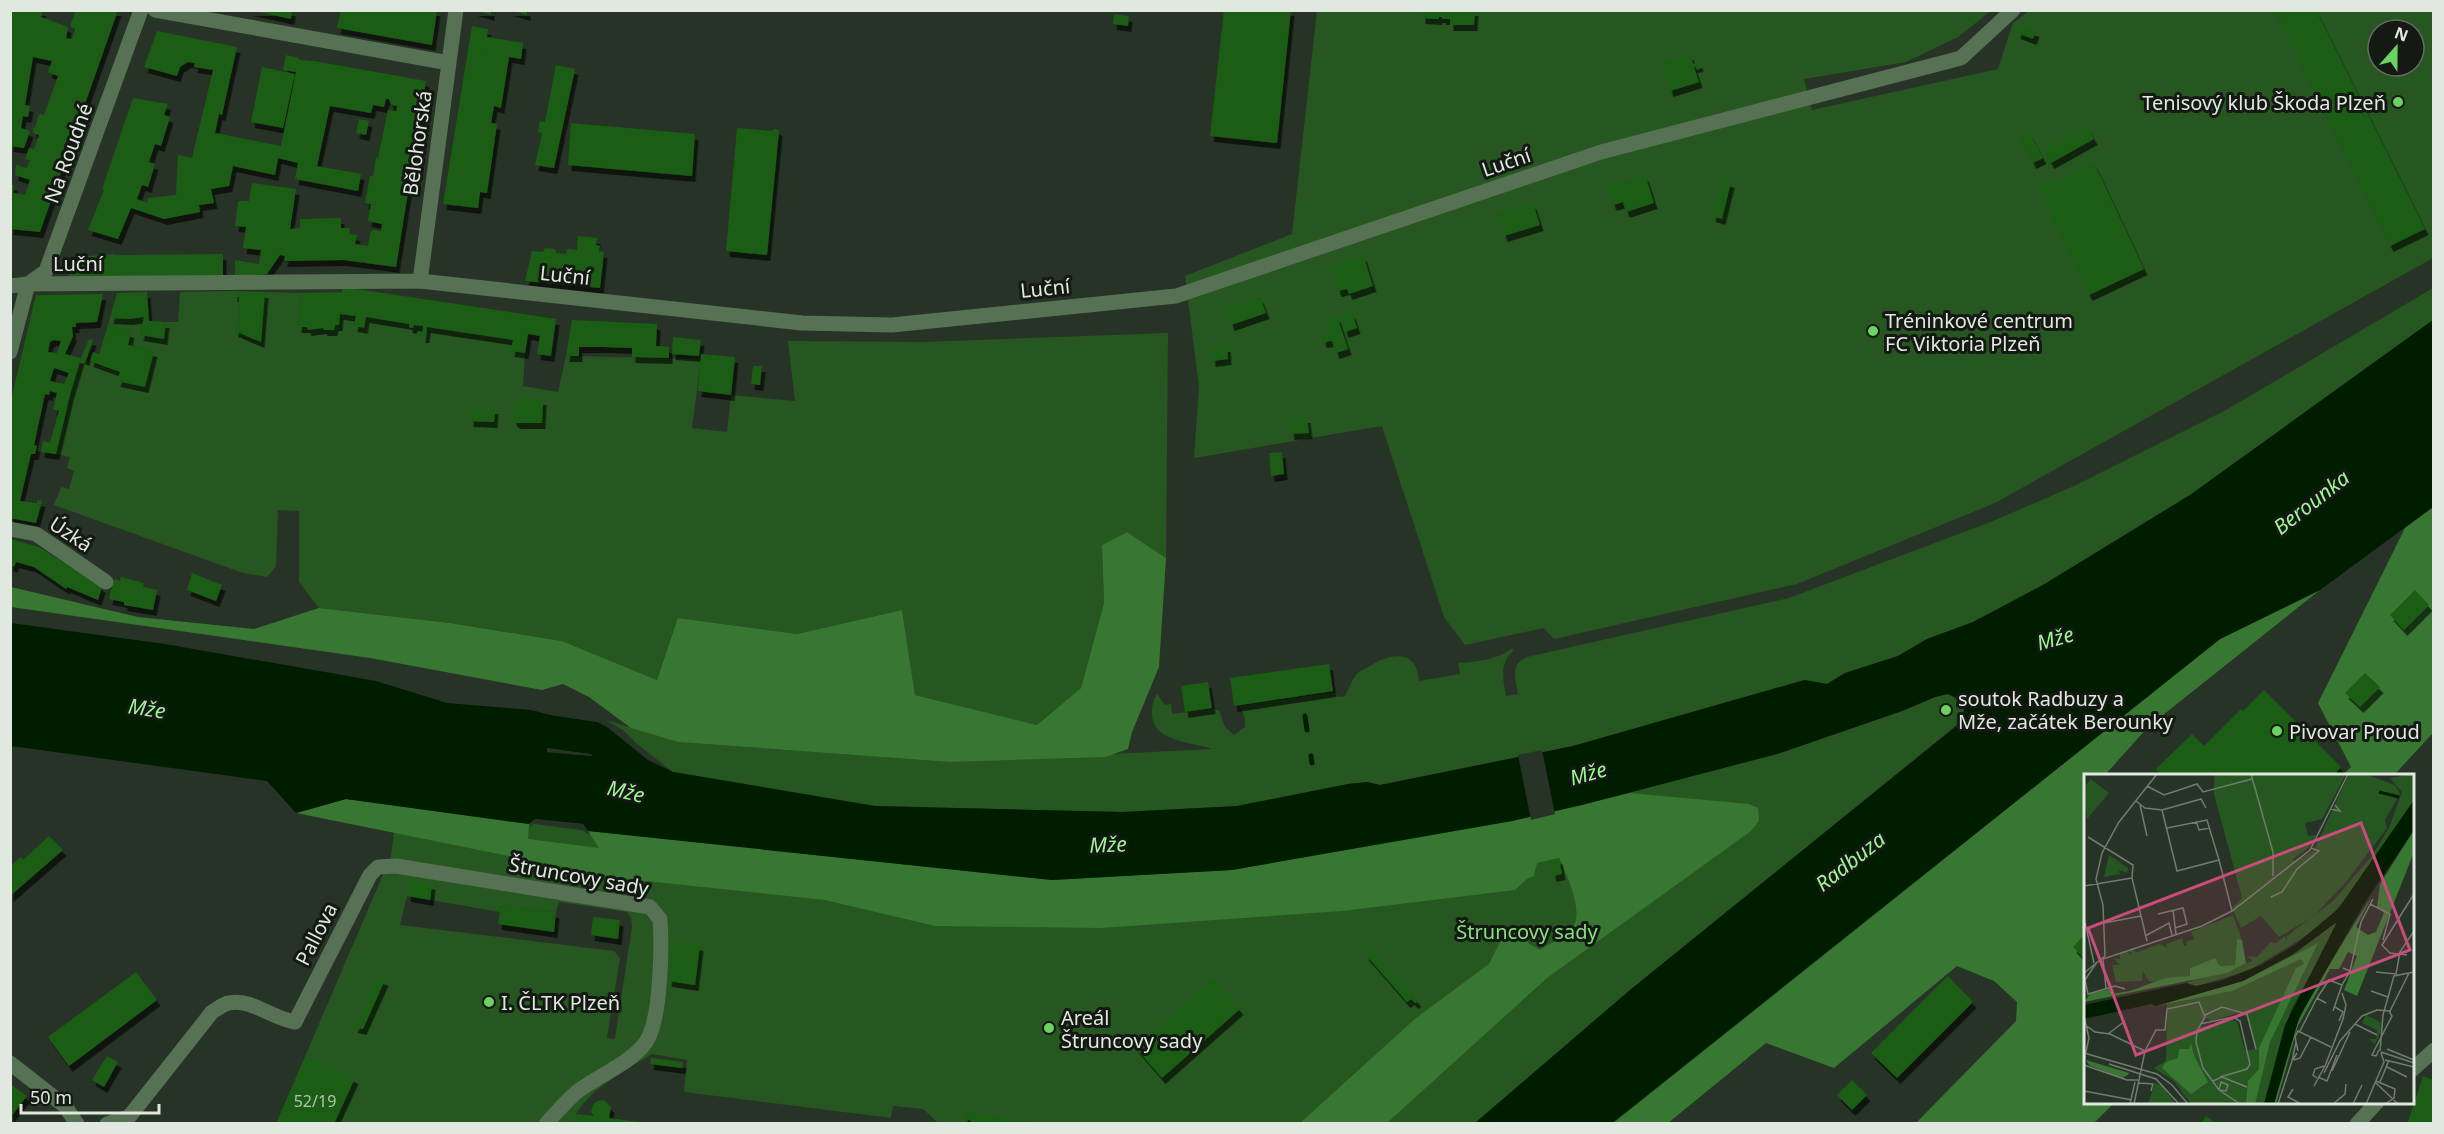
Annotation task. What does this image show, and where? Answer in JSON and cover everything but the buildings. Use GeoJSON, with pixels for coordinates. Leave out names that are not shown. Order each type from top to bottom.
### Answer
{"type":"FeatureCollection","features":[{"type":"Feature","properties":{"kind":"street","name":"Na Roudné"},"geometry":{"type":"LineString","coordinates":[[28,284],[46,271],[57,246],[141,10]]}},
{"type":"Feature","properties":{"kind":"street"},"geometry":{"type":"LineString","coordinates":[[155,10],[449,63]]}},
{"type":"Feature","properties":{"kind":"street","name":"Bělohorská"},"geometry":{"type":"LineString","coordinates":[[420,280],[456,10]]}},
{"type":"Feature","properties":{"kind":"street","name":"Luční"},"geometry":{"type":"LineString","coordinates":[[28,284],[420,280],[802,323],[892,325],[1176,296],[1601,152],[1961,58],[2013,10]]}},
{"type":"Feature","properties":{"kind":"street"},"geometry":{"type":"LineString","coordinates":[[10,286],[28,284],[10,352]]}},
{"type":"Feature","properties":{"kind":"street","name":"Úzká"},"geometry":{"type":"LineString","coordinates":[[10,529],[36,534],[106,582]]}},
{"type":"Feature","properties":{"kind":"street","name":"Štruncovy sady"},"geometry":{"type":"LineString","coordinates":[[378,867],[396,866],[650,907],[660,919],[659,978],[653,1025],[646,1042],[631,1056],[577,1092],[546,1124]]}},
{"type":"Feature","properties":{"kind":"street","name":"Pallova"},"geometry":{"type":"LineString","coordinates":[[107,1124],[129,1117],[212,1012],[228,1003],[244,1003],[283,1021],[295,1022],[370,875],[378,867]]}},
{"type":"Feature","properties":{"kind":"street"},"geometry":{"type":"LineString","coordinates":[[2414,1068],[2433,1050]]}},
{"type":"Feature","properties":{"kind":"street"},"geometry":{"type":"LineString","coordinates":[[10,1063],[65,1106],[77,1124]]}},
{"type":"Feature","properties":{"kind":"street"},"geometry":{"type":"LineString","coordinates":[[2357,1124],[2376,1104]]}},
{"type":"Feature","properties":{"kind":"green space","name":"Tréninkové centrum FC Viktoria Plzeň"},"geometry":{"type":"Polygon","coordinates":[[[1317,11],[1991,11],[1958,37],[1906,62],[1804,79],[1812,110],[1998,69],[2013,23],[2029,11],[2433,11],[2433,258],[1995,503],[1797,584],[1554,639],[1544,628],[1465,645],[1444,617],[1382,426],[1194,458],[1199,387],[1185,276],[1292,234],[1317,11]]]}},
{"type":"Feature","properties":{"kind":"green space"},"geometry":{"type":"Polygon","coordinates":[[[2433,288],[2433,320],[2190,495],[2043,585],[1973,622],[1927,639],[1898,656],[1845,673],[1827,684],[1804,680],[1573,746],[1380,785],[1367,782],[1348,784],[1237,806],[1123,812],[875,806],[673,772],[623,730],[606,720],[678,742],[949,762],[1212,749],[1176,740],[1160,732],[1155,725],[1152,713],[1153,702],[1157,694],[1165,705],[1171,704],[1172,714],[1219,710],[1225,727],[1234,735],[1245,727],[1245,718],[1240,706],[1334,692],[1339,697],[1345,696],[1359,672],[1396,656],[1409,659],[1414,664],[1419,681],[1460,674],[1458,663],[1492,658],[1511,649],[1514,650],[1506,660],[1503,672],[1506,696],[1518,694],[1516,668],[1521,660],[1527,657],[1789,598],[1993,521],[2074,486],[2226,410],[2433,288]]]}},
{"type":"Feature","properties":{"kind":"green space"},"geometry":{"type":"Polygon","coordinates":[[[234,291],[234,296],[239,296],[238,326],[235,326],[235,331],[261,341],[265,292],[301,293],[298,326],[307,327],[308,330],[323,328],[334,330],[335,325],[339,325],[340,314],[356,316],[354,325],[364,328],[366,317],[409,324],[409,327],[413,328],[414,325],[423,326],[422,337],[426,337],[427,327],[513,340],[512,351],[525,353],[523,386],[558,392],[566,356],[701,359],[692,428],[727,432],[731,395],[795,401],[788,341],[924,342],[1168,333],[1166,558],[1127,532],[1102,545],[1104,603],[1081,688],[1037,725],[915,695],[902,610],[797,634],[679,618],[657,680],[562,641],[450,623],[319,608],[299,582],[299,511],[278,510],[276,566],[267,577],[243,573],[54,505],[61,487],[69,489],[74,471],[67,468],[70,457],[56,454],[81,358],[120,372],[118,380],[144,387],[154,351],[128,345],[131,332],[108,325],[110,318],[144,317],[140,335],[164,339],[166,322],[178,322],[180,292],[234,291]]]}},
{"type":"Feature","properties":{"kind":"green space"},"geometry":{"type":"Polygon","coordinates":[[[2433,507],[2433,733],[2395,774],[2344,774],[2351,767],[2318,703],[2405,528],[2433,507]]]}},
{"type":"Feature","properties":{"kind":"green space"},"geometry":{"type":"Polygon","coordinates":[[[1127,532],[1166,558],[1159,667],[1132,732],[1128,749],[1105,757],[949,762],[678,742],[631,728],[589,697],[563,684],[542,690],[370,658],[11,607],[11,587],[138,617],[254,629],[319,608],[450,623],[562,641],[657,680],[678,618],[797,634],[902,610],[915,695],[1037,725],[1081,688],[1104,603],[1102,545],[1127,532]]]}},
{"type":"Feature","properties":{"kind":"green space"},"geometry":{"type":"Polygon","coordinates":[[[2320,590],[2148,727],[2106,774],[2084,774],[2084,1104],[2113,1104],[2094,1123],[1916,1123],[2016,1021],[2017,1002],[1994,981],[1957,966],[1834,1068],[1766,1043],[1668,1123],[1612,1124],[2220,639],[2320,590]]]}},
{"type":"Feature","properties":{"kind":"green space","name":"Štruncovy sady"},"geometry":{"type":"Polygon","coordinates":[[[1948,694],[1956,699],[1961,704],[1964,719],[1630,990],[1475,1123],[938,1123],[923,1109],[893,1106],[891,1118],[684,1092],[687,1060],[652,1054],[600,1087],[576,1114],[646,1123],[276,1124],[391,856],[397,806],[588,831],[1052,880],[1232,870],[1582,805],[1777,754],[1902,711],[1948,694]],[[407,896],[400,925],[614,951],[620,958],[607,1038],[615,1039],[632,927],[631,918],[627,912],[559,902],[556,912],[501,905],[500,912],[407,896]]]}},
{"type":"Feature","properties":{"kind":"green space"},"geometry":{"type":"Polygon","coordinates":[[[1630,793],[1749,804],[1758,808],[1759,821],[1751,831],[1547,978],[1387,1123],[1299,1124],[1416,1018],[1489,964],[1503,936],[1516,930],[1525,935],[1528,943],[1540,950],[1571,929],[1576,918],[1575,901],[1559,858],[1537,863],[1534,876],[1515,890],[1342,911],[1101,928],[935,926],[825,900],[618,878],[296,813],[346,799],[529,824],[528,839],[599,848],[588,831],[1052,880],[1232,870],[1512,821],[1630,793]]]}},
{"type":"Feature","properties":{"kind":"water"},"geometry":{"type":"Polygon","coordinates":[[[2433,320],[2433,507],[2320,590],[2220,639],[1612,1123],[1475,1123],[1630,990],[1964,720],[1964,709],[1958,699],[1948,694],[1935,697],[1902,711],[1777,754],[1512,821],[1232,870],[1052,880],[588,831],[583,824],[535,819],[529,824],[346,799],[296,813],[267,781],[11,746],[11,623],[165,644],[376,681],[447,703],[531,710],[597,722],[607,727],[648,760],[673,772],[875,806],[1123,812],[1237,806],[1348,784],[1367,782],[1380,785],[1573,746],[1805,680],[1827,684],[1845,673],[1898,656],[1927,639],[1973,622],[2043,585],[2190,495],[2433,320]],[[547,748],[547,752],[591,755],[547,748]]]}},
{"type":"Feature","properties":{"kind":"pier"},"geometry":{"type":"Polygon","coordinates":[[[551,712],[597,719],[597,722],[551,715],[551,712]]]}},
{"type":"Feature","properties":{"kind":"pier"},"geometry":{"type":"Polygon","coordinates":[[[547,748],[591,754],[592,756],[547,752],[547,748]]]}},
{"type":"Feature","properties":{"kind":"pier"},"geometry":{"type":"Polygon","coordinates":[[[1542,750],[1555,814],[1531,820],[1518,755],[1542,750]]]}},
{"type":"Feature","properties":{"kind":"pier"},"geometry":{"type":"Polygon","coordinates":[[[535,819],[583,824],[590,834],[581,827],[536,822],[529,827],[535,819]]]}},
{"type":"Feature","properties":{"kind":"waterway"},"geometry":{"type":"LineString","coordinates":[[1305,716],[1307,730]]}},
{"type":"Feature","properties":{"kind":"waterway"},"geometry":{"type":"LineString","coordinates":[[1311,756],[1312,763]]}},
{"type":"Feature","properties":{"kind":"place","name":"Tenisový klub Škoda Plzeň"},"geometry":{"type":"Point","coordinates":[2398,102]}},
{"type":"Feature","properties":{"kind":"place","name":"Tréninkové centrum FC Viktoria Plzeň"},"geometry":{"type":"Point","coordinates":[1873,331]}},
{"type":"Feature","properties":{"kind":"place","name":"soutok Radbuzy a Mže, začátek Berounky"},"geometry":{"type":"Point","coordinates":[1946,710]}},
{"type":"Feature","properties":{"kind":"place","name":"Pivovar Proud"},"geometry":{"type":"Point","coordinates":[2277,731]}},
{"type":"Feature","properties":{"kind":"place","name":"I. ČLTK Plzeň"},"geometry":{"type":"Point","coordinates":[489,1002]}},
{"type":"Feature","properties":{"kind":"place","name":"Areál Štruncovy sady"},"geometry":{"type":"Point","coordinates":[1049,1028]}},
{"type":"Feature","properties":{"kind":"water label","name":"Berounka"},"geometry":{"type":"Point","coordinates":[2311,502]}},
{"type":"Feature","properties":{"kind":"water label","name":"Mže"},"geometry":{"type":"Point","coordinates":[2055,638]}},
{"type":"Feature","properties":{"kind":"water label","name":"Mže"},"geometry":{"type":"Point","coordinates":[147,708]}},
{"type":"Feature","properties":{"kind":"water label","name":"Mže"},"geometry":{"type":"Point","coordinates":[1588,773]}},
{"type":"Feature","properties":{"kind":"water label","name":"Mže"},"geometry":{"type":"Point","coordinates":[626,791]}},
{"type":"Feature","properties":{"kind":"water label","name":"Mže"},"geometry":{"type":"Point","coordinates":[1108,844]}},
{"type":"Feature","properties":{"kind":"water label","name":"Radbuza"},"geometry":{"type":"Point","coordinates":[1850,861]}}]}
